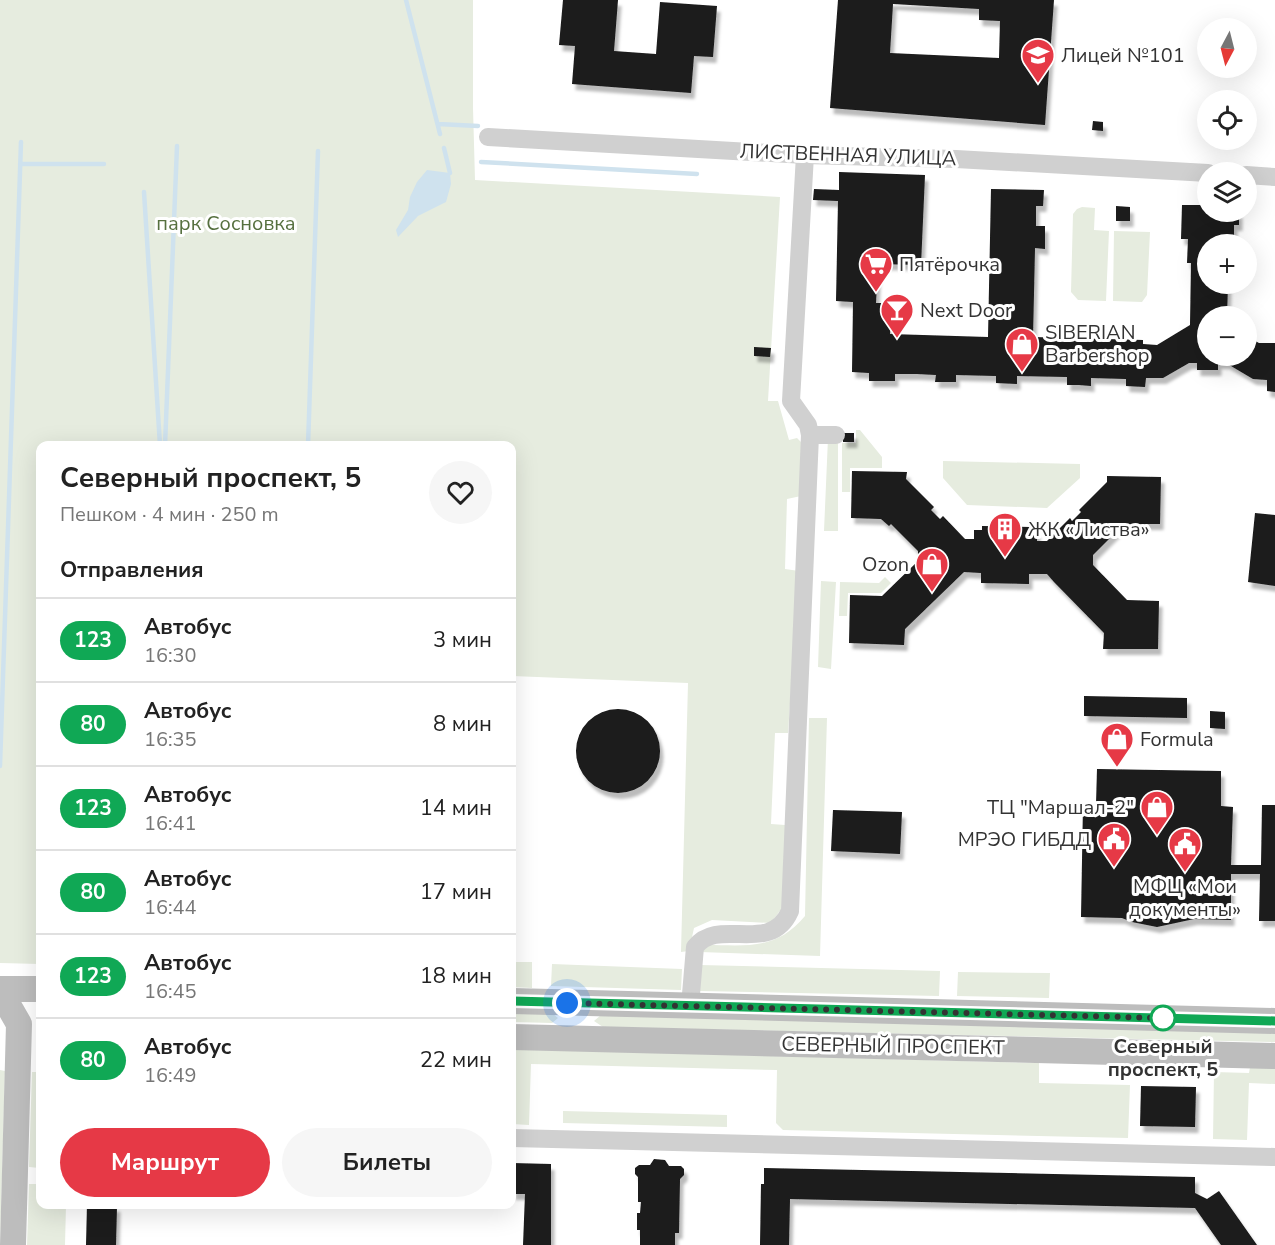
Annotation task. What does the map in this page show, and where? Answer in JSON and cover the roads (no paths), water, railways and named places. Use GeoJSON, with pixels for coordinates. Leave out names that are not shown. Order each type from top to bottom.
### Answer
{"type":"FeatureCollection","features":[{"type":"Feature","properties":{"kind":"main road"},"geometry":{"type":"LineString","coordinates":[[13,1245],[20,1024],[0,990],[36,989]]}},
{"type":"Feature","properties":{"kind":"main road","name":"СЕВЕРНЫЙ ПРОСПЕКТ"},"geometry":{"type":"LineString","coordinates":[[516,1001],[1275,1021]]}},
{"type":"Feature","properties":{"kind":"main road","name":"СЕВЕРНЫЙ ПРОСПЕКТ"},"geometry":{"type":"LineString","coordinates":[[516,1037],[1275,1056]]}},
{"type":"Feature","properties":{"kind":"street","name":"ЛИСТВЕННАЯ УЛИЦА"},"geometry":{"type":"LineString","coordinates":[[488,137],[805,155],[956,159],[1197,172]]}},
{"type":"Feature","properties":{"kind":"street"},"geometry":{"type":"LineString","coordinates":[[690,1006],[694,953],[700,940],[711,935],[765,934],[776,929],[787,918],[790,910],[810,435],[808,425],[791,400],[805,155]]}},
{"type":"Feature","properties":{"kind":"street"},"geometry":{"type":"LineString","coordinates":[[1257,176],[1275,177]]}},
{"type":"Feature","properties":{"kind":"street"},"geometry":{"type":"LineString","coordinates":[[810,435],[836,435]]}},
{"type":"Feature","properties":{"kind":"street"},"geometry":{"type":"LineString","coordinates":[[516,1138],[1275,1157]]}},
{"type":"Feature","properties":{"kind":"water"},"geometry":{"type":"Polygon","coordinates":[[[427,170],[450,173],[451,184],[446,202],[418,216],[398,237],[396,230],[408,210],[410,197],[417,182],[427,170]]]}},
{"type":"Feature","properties":{"kind":"waterway"},"geometry":{"type":"LineString","coordinates":[[406,0],[440,134]]}},
{"type":"Feature","properties":{"kind":"waterway"},"geometry":{"type":"LineString","coordinates":[[438,124],[478,126]]}},
{"type":"Feature","properties":{"kind":"waterway"},"geometry":{"type":"LineString","coordinates":[[0,766],[21,142]]}},
{"type":"Feature","properties":{"kind":"waterway"},"geometry":{"type":"LineString","coordinates":[[165,441],[177,146]]}},
{"type":"Feature","properties":{"kind":"waterway"},"geometry":{"type":"LineString","coordinates":[[444,148],[450,173]]}},
{"type":"Feature","properties":{"kind":"waterway"},"geometry":{"type":"LineString","coordinates":[[308,441],[318,151]]}},
{"type":"Feature","properties":{"kind":"waterway"},"geometry":{"type":"LineString","coordinates":[[481,162],[697,174]]}},
{"type":"Feature","properties":{"kind":"waterway"},"geometry":{"type":"LineString","coordinates":[[20,164],[104,164]]}},
{"type":"Feature","properties":{"kind":"waterway"},"geometry":{"type":"LineString","coordinates":[[144,192],[160,441]]}},
{"type":"Feature","properties":{"kind":"place","name":"Лицей №101"},"geometry":{"type":"Point","coordinates":[1038,84]}},
{"type":"Feature","properties":{"kind":"place","name":"Пятёрочка"},"geometry":{"type":"Point","coordinates":[876,293]}},
{"type":"Feature","properties":{"kind":"place","name":"Next Door"},"geometry":{"type":"Point","coordinates":[897,339]}},
{"type":"Feature","properties":{"kind":"place","name":"SIBERIAN Barbershop"},"geometry":{"type":"Point","coordinates":[1022,373]}},
{"type":"Feature","properties":{"kind":"place","name":"ЖК «Листва»"},"geometry":{"type":"Point","coordinates":[1005,558]}},
{"type":"Feature","properties":{"kind":"place","name":"Ozon"},"geometry":{"type":"Point","coordinates":[932,593]}},
{"type":"Feature","properties":{"kind":"place","name":"Formula"},"geometry":{"type":"Point","coordinates":[1117,768]}},
{"type":"Feature","properties":{"kind":"place","name":"ТЦ \"Маршал-2\""},"geometry":{"type":"Point","coordinates":[1157,836]}},
{"type":"Feature","properties":{"kind":"place","name":"МРЭО ГИБДД"},"geometry":{"type":"Point","coordinates":[1114,868]}},
{"type":"Feature","properties":{"kind":"place","name":"МФЦ «Мои документы»"},"geometry":{"type":"Point","coordinates":[1185,873]}},
{"type":"Feature","properties":{"kind":"place","name":"Северный проспект, 5"},"geometry":{"type":"Point","coordinates":[1163,1018]}},
{"type":"Feature","properties":{"kind":"park label","name":"парк Сосновка"},"geometry":{"type":"Point","coordinates":[226,223]}}]}
